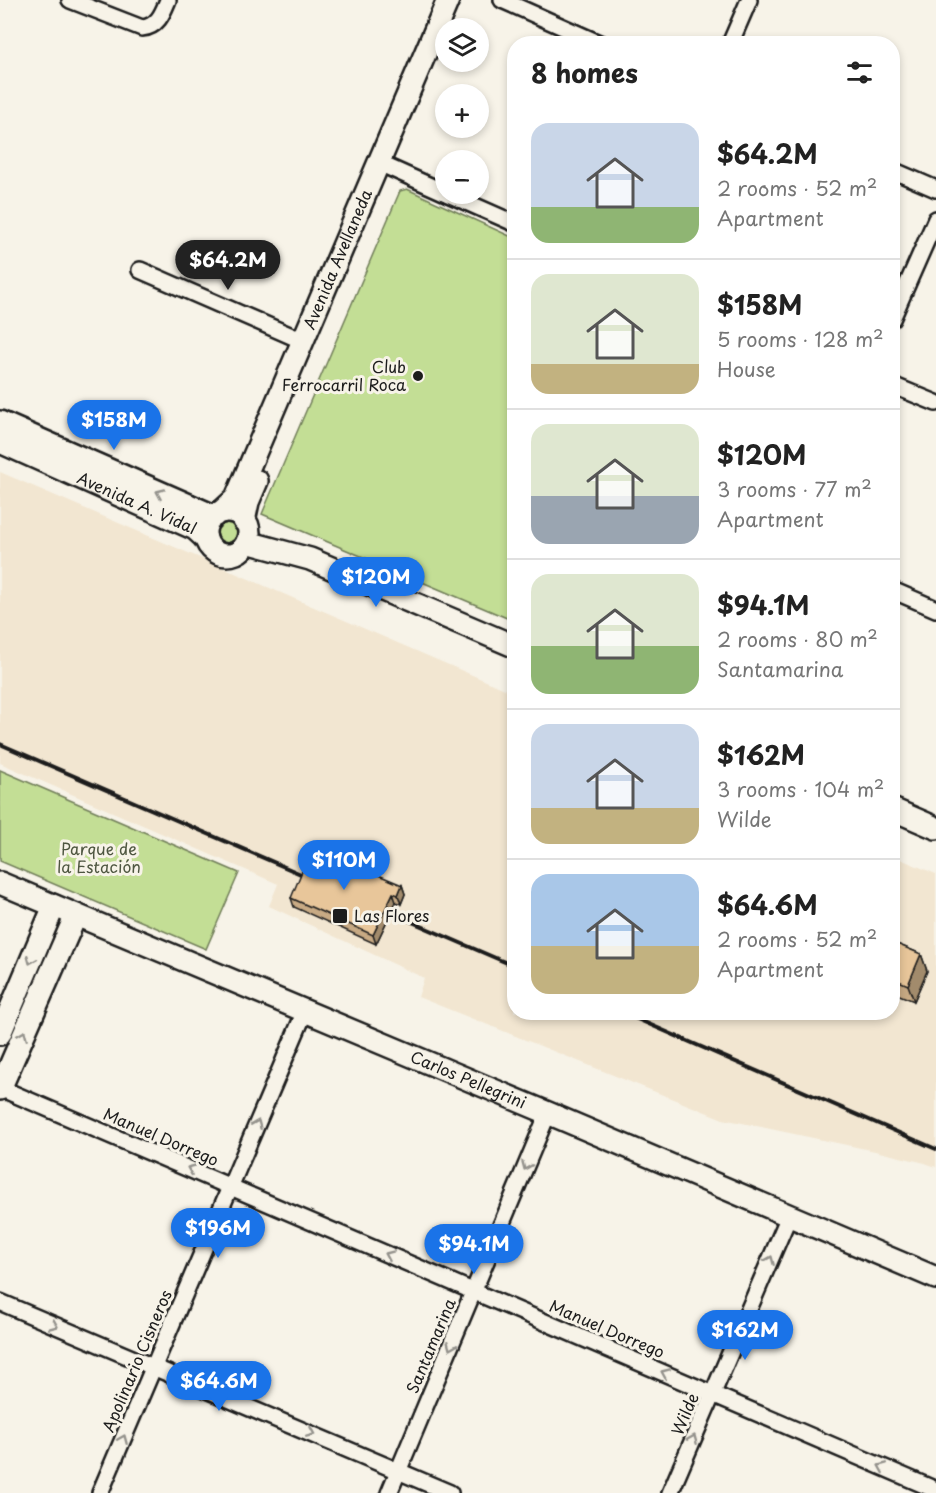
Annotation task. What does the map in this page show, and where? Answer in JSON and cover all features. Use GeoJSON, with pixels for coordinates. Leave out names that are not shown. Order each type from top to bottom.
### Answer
{"type":"FeatureCollection","features":[{"type":"Feature","properties":{"kind":"street"},"geometry":{"type":"LineString","coordinates":[[70,0],[133,25],[148,28],[161,16],[168,0]]}},
{"type":"Feature","properties":{"kind":"street","name":"Avenida Avellaneda"},"geometry":{"type":"LineString","coordinates":[[244,520],[248,502],[309,344],[385,166],[448,0]]}},
{"type":"Feature","properties":{"kind":"street"},"geometry":{"type":"LineString","coordinates":[[456,18],[464,0]]}},
{"type":"Feature","properties":{"kind":"street"},"geometry":{"type":"LineString","coordinates":[[502,0],[583,36]]}},
{"type":"Feature","properties":{"kind":"street"},"geometry":{"type":"LineString","coordinates":[[733,36],[749,0]]}},
{"type":"Feature","properties":{"kind":"street","name":"Avenida Avellaneda"},"geometry":{"type":"LineString","coordinates":[[385,166],[435,64]]}},
{"type":"Feature","properties":{"kind":"street"},"geometry":{"type":"LineString","coordinates":[[385,166],[435,188]]}},
{"type":"Feature","properties":{"kind":"street"},"geometry":{"type":"LineString","coordinates":[[900,173],[936,189]]}},
{"type":"Feature","properties":{"kind":"street"},"geometry":{"type":"LineString","coordinates":[[472,204],[507,220]]}},
{"type":"Feature","properties":{"kind":"street"},"geometry":{"type":"LineString","coordinates":[[900,301],[936,219]]}},
{"type":"Feature","properties":{"kind":"street"},"geometry":{"type":"LineString","coordinates":[[140,270],[309,344]]}},
{"type":"Feature","properties":{"kind":"street","name":"Avenida Avellaneda"},"geometry":{"type":"LineString","coordinates":[[218,514],[236,498],[309,344]]}},
{"type":"Feature","properties":{"kind":"street"},"geometry":{"type":"LineString","coordinates":[[900,388],[936,403]]}},
{"type":"Feature","properties":{"kind":"street","name":"Avenida A. Vidal"},"geometry":{"type":"LineString","coordinates":[[0,422],[218,514]]}},
{"type":"Feature","properties":{"kind":"street","name":"Avenida A. Vidal"},"geometry":{"type":"LineString","coordinates":[[0,442],[195,529],[206,539]]}},
{"type":"Feature","properties":{"kind":"street"},"geometry":{"type":"LineString","coordinates":[[234,513],[244,520],[249,534],[247,542],[238,552],[225,555],[213,550],[206,539],[207,526],[218,514],[234,513]]}},
{"type":"Feature","properties":{"kind":"street"},"geometry":{"type":"LineString","coordinates":[[247,542],[310,559],[507,643]]}},
{"type":"Feature","properties":{"kind":"street"},"geometry":{"type":"LineString","coordinates":[[900,594],[936,609]]}},
{"type":"Feature","properties":{"kind":"street"},"geometry":{"type":"LineString","coordinates":[[900,812],[936,828]]}},
{"type":"Feature","properties":{"kind":"street","name":"Carlos Pellegrini"},"geometry":{"type":"LineString","coordinates":[[0,883],[936,1278]]}},
{"type":"Feature","properties":{"kind":"street"},"geometry":{"type":"LineString","coordinates":[[0,1034],[54,906]]}},
{"type":"Feature","properties":{"kind":"street"},"geometry":{"type":"LineString","coordinates":[[0,1088],[76,915]]}},
{"type":"Feature","properties":{"kind":"street","name":"Apolinario Cisneros"},"geometry":{"type":"LineString","coordinates":[[100,1493],[305,1011]]}},
{"type":"Feature","properties":{"kind":"street","name":"Manuel Dorrego"},"geometry":{"type":"LineString","coordinates":[[0,1088],[936,1490]]}},
{"type":"Feature","properties":{"kind":"street","name":"Santamarina"},"geometry":{"type":"LineString","coordinates":[[389,1493],[548,1113]]}},
{"type":"Feature","properties":{"kind":"street","name":"Wilde"},"geometry":{"type":"LineString","coordinates":[[670,1493],[789,1216]]}},
{"type":"Feature","properties":{"kind":"street"},"geometry":{"type":"LineString","coordinates":[[0,1302],[450,1493]]}},
{"type":"Feature","properties":{"kind":"shaded area"},"geometry":{"type":"Polygon","coordinates":[[[0,472],[507,690],[507,1020],[900,1020],[900,859],[936,874],[936,1167],[875,1151],[723,1119],[418,997],[424,978],[269,906],[278,884],[0,763],[0,472]]]}},
{"type":"Feature","properties":{"kind":"green space","name":"Club Ferrocarril Roca"},"geometry":{"type":"Polygon","coordinates":[[[407,189],[435,202],[435,204],[440,204],[507,235],[507,618],[262,514],[400,191],[407,189]]]}},
{"type":"Feature","properties":{"kind":"green space"},"geometry":{"type":"Polygon","coordinates":[[[226,521],[234,524],[237,532],[234,540],[226,543],[218,540],[215,532],[218,524],[226,521]]]}},
{"type":"Feature","properties":{"kind":"green space","name":"Parque de la Estación"},"geometry":{"type":"Polygon","coordinates":[[[0,770],[239,873],[206,949],[0,861],[0,770]]]}},
{"type":"Feature","properties":{"kind":"building"},"geometry":{"type":"Polygon","coordinates":[[[312,847],[402,885],[398,895],[393,893],[373,935],[291,898],[312,847]]]}},
{"type":"Feature","properties":{"kind":"building"},"geometry":{"type":"Polygon","coordinates":[[[900,945],[921,954],[908,985],[900,982],[900,945]]]}},
{"type":"Feature","properties":{"kind":"railway"},"geometry":{"type":"LineString","coordinates":[[0,744],[317,881]]}},
{"type":"Feature","properties":{"kind":"railway"},"geometry":{"type":"LineString","coordinates":[[375,906],[507,963]]}},
{"type":"Feature","properties":{"kind":"railway"},"geometry":{"type":"LineString","coordinates":[[639,1020],[936,1149]]}},
{"type":"Feature","properties":{"kind":"place","name":"Club Ferrocarril Roca"},"geometry":{"type":"Point","coordinates":[418,376]}},
{"type":"Feature","properties":{"kind":"place","name":"Las Flores"},"geometry":{"type":"Point","coordinates":[340,916]}}]}
